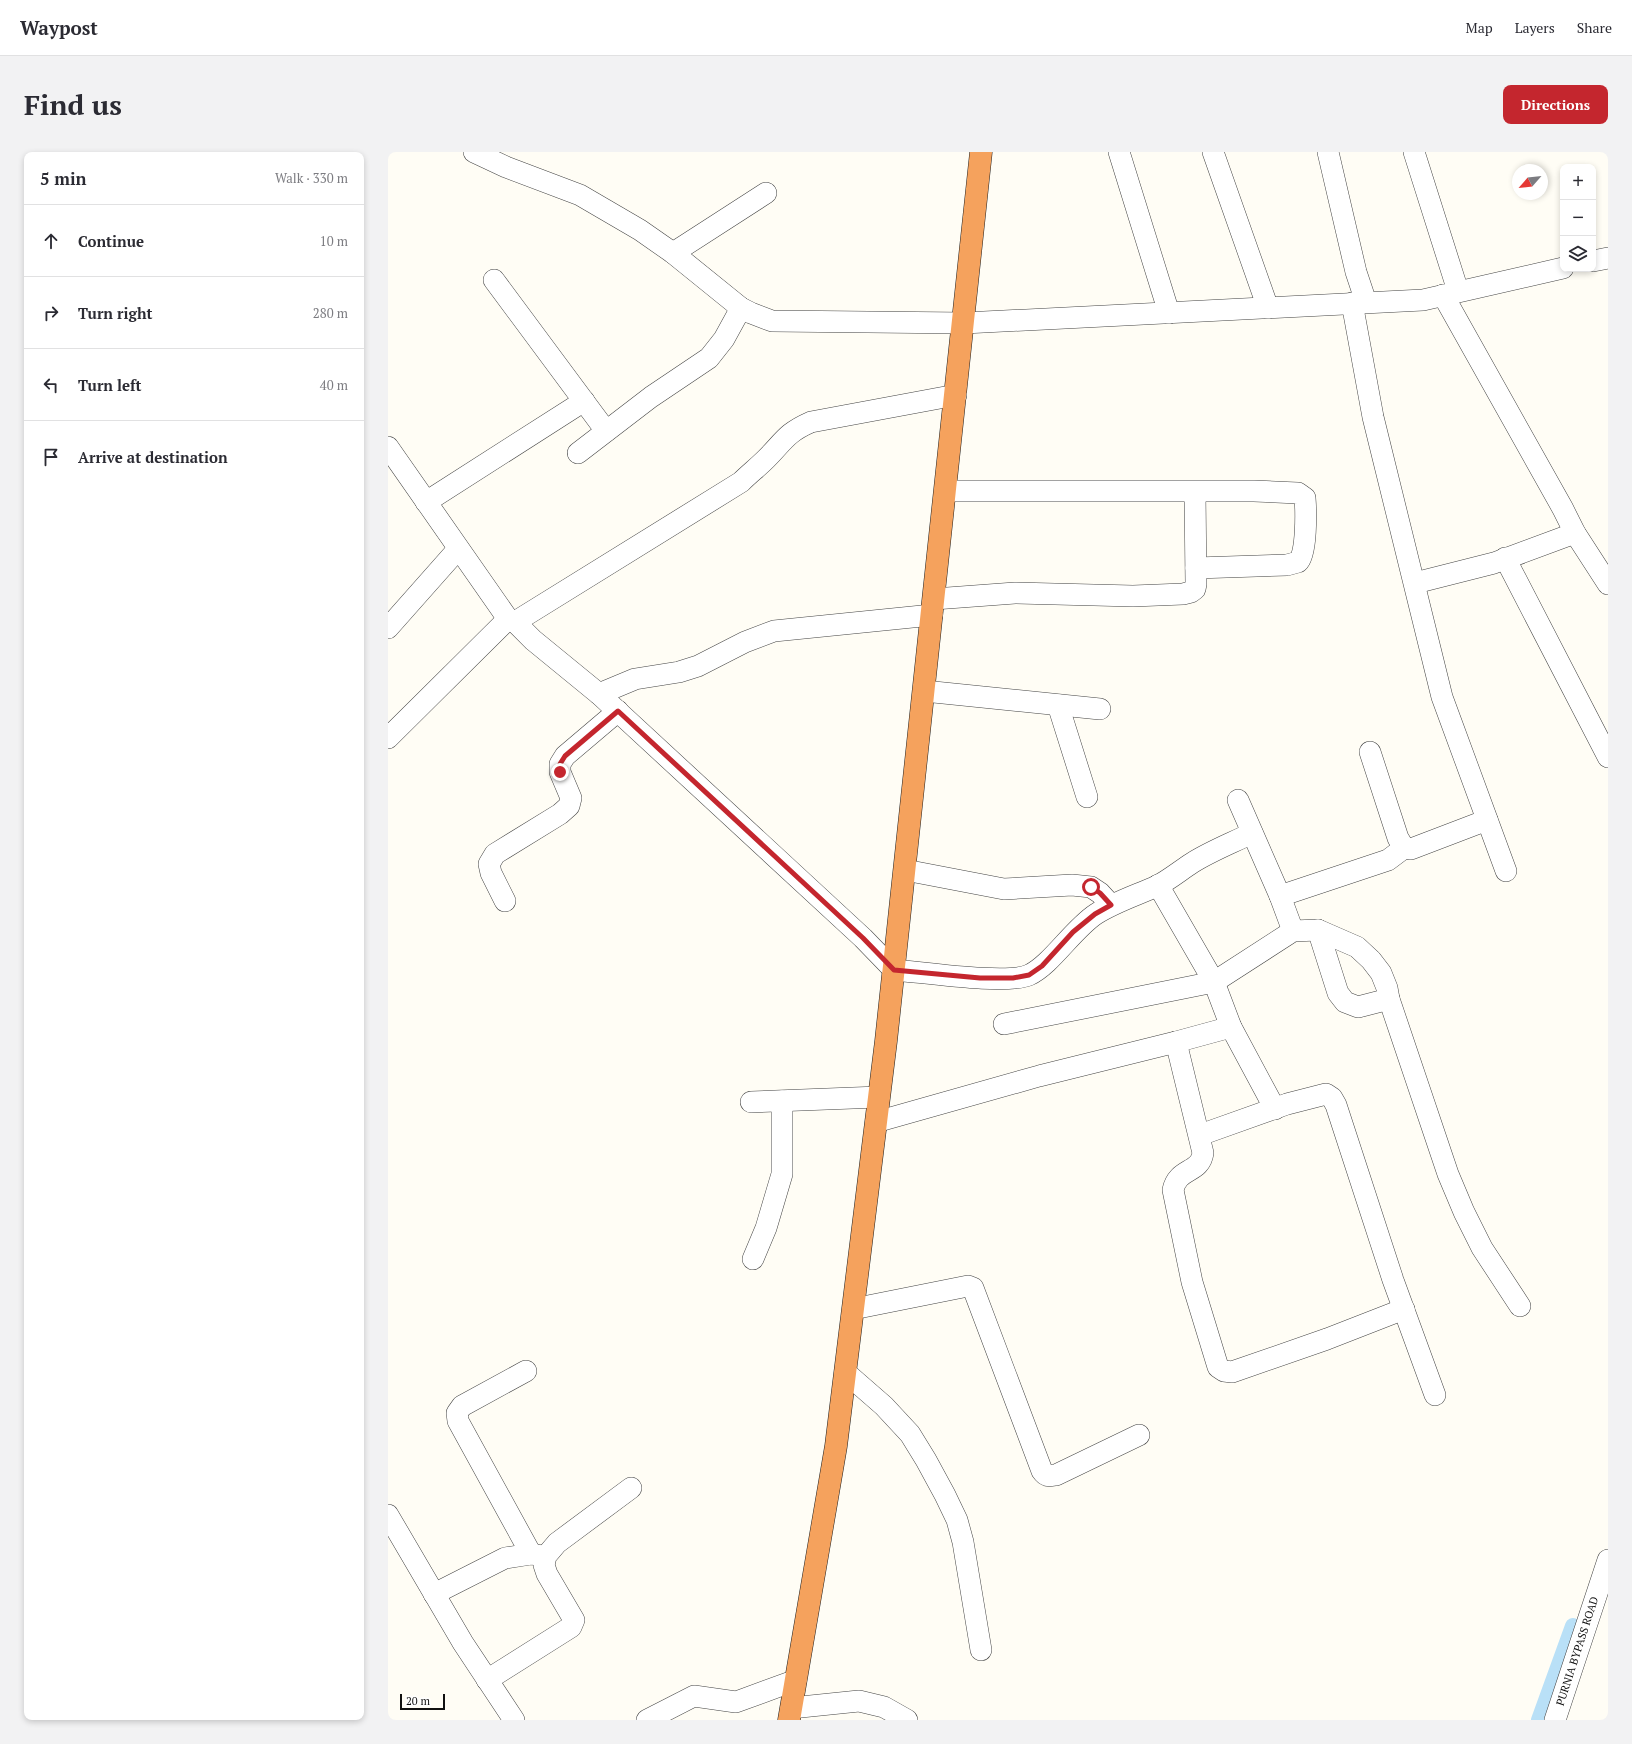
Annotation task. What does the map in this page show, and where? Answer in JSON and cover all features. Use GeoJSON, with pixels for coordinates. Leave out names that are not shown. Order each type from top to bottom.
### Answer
{"type":"FeatureCollection","features":[{"type":"Feature","properties":{"kind":"highway"},"geometry":{"type":"LineString","coordinates":[[790,1714],[836,1446],[846,1372],[894,970],[981,152]]}},
{"type":"Feature","properties":{"kind":"street"},"geometry":{"type":"LineString","coordinates":[[474,152],[506,167],[580,195],[640,230],[672,253],[740,308],[751,314],[772,321],[964,323],[1423,300],[1560,269]]}},
{"type":"Feature","properties":{"kind":"street"},"geometry":{"type":"LineString","coordinates":[[1119,152],[1169,313]]}},
{"type":"Feature","properties":{"kind":"street"},"geometry":{"type":"LineString","coordinates":[[1213,152],[1268,308]]}},
{"type":"Feature","properties":{"kind":"street"},"geometry":{"type":"LineString","coordinates":[[1328,152],[1356,272],[1373,417],[1442,697],[1506,871]]}},
{"type":"Feature","properties":{"kind":"street"},"geometry":{"type":"LineString","coordinates":[[1414,152],[1451,293],[1575,533],[1608,584]]}},
{"type":"Feature","properties":{"kind":"street"},"geometry":{"type":"LineString","coordinates":[[672,253],[766,193]]}},
{"type":"Feature","properties":{"kind":"street"},"geometry":{"type":"LineString","coordinates":[[1596,260],[1608,258]]}},
{"type":"Feature","properties":{"kind":"street"},"geometry":{"type":"LineString","coordinates":[[494,280],[606,431]]}},
{"type":"Feature","properties":{"kind":"street"},"geometry":{"type":"LineString","coordinates":[[578,453],[651,397],[709,358],[724,339],[740,308]]}},
{"type":"Feature","properties":{"kind":"street"},"geometry":{"type":"LineString","coordinates":[[388,738],[512,621],[741,482],[766,458],[785,436],[798,428],[811,422],[956,395]]}},
{"type":"Feature","properties":{"kind":"street"},"geometry":{"type":"LineString","coordinates":[[426,502],[584,401]]}},
{"type":"Feature","properties":{"kind":"street"},"geometry":{"type":"LineString","coordinates":[[388,447],[458,549],[512,621],[618,711],[863,938],[894,970],[980,978],[1013,978],[1029,975],[1042,966],[1073,932],[1095,914],[1111,905],[1158,885],[1194,862],[1252,833]]}},
{"type":"Feature","properties":{"kind":"street"},"geometry":{"type":"LineString","coordinates":[[946,491],[1298,493],[1305,498],[1306,507],[1303,554],[1298,562],[1287,565],[1196,568]]}},
{"type":"Feature","properties":{"kind":"street"},"geometry":{"type":"LineString","coordinates":[[599,694],[635,679],[680,672],[698,666],[744,642],[774,631],[1015,593],[1133,596],[1182,594],[1191,592],[1195,589],[1196,568],[1194,492]]}},
{"type":"Feature","properties":{"kind":"street"},"geometry":{"type":"LineString","coordinates":[[1415,583],[1494,563],[1575,533]]}},
{"type":"Feature","properties":{"kind":"street"},"geometry":{"type":"LineString","coordinates":[[388,628],[458,549]]}},
{"type":"Feature","properties":{"kind":"street"},"geometry":{"type":"LineString","coordinates":[[1505,558],[1608,757]]}},
{"type":"Feature","properties":{"kind":"street"},"geometry":{"type":"LineString","coordinates":[[924,691],[1100,709]]}},
{"type":"Feature","properties":{"kind":"street"},"geometry":{"type":"LineString","coordinates":[[1058,705],[1087,797]]}},
{"type":"Feature","properties":{"kind":"street"},"geometry":{"type":"LineString","coordinates":[[505,900],[491,872],[489,864],[495,854],[560,814],[569,806],[571,798],[560,772],[560,764],[565,756],[618,711]]}},
{"type":"Feature","properties":{"kind":"street"},"geometry":{"type":"LineString","coordinates":[[1370,752],[1398,838],[1404,848]]}},
{"type":"Feature","properties":{"kind":"street"},"geometry":{"type":"LineString","coordinates":[[1238,800],[1280,896],[1293,931]]}},
{"type":"Feature","properties":{"kind":"street"},"geometry":{"type":"LineString","coordinates":[[1404,848],[1411,849],[1488,820]]}},
{"type":"Feature","properties":{"kind":"street"},"geometry":{"type":"LineString","coordinates":[[1280,896],[1388,860],[1397,856],[1404,848]]}},
{"type":"Feature","properties":{"kind":"street"},"geometry":{"type":"LineString","coordinates":[[904,870],[1004,889],[1072,885],[1091,887],[1100,893],[1111,905]]}},
{"type":"Feature","properties":{"kind":"street"},"geometry":{"type":"LineString","coordinates":[[1158,885],[1214,982],[1231,1027],[1275,1109]]}},
{"type":"Feature","properties":{"kind":"street"},"geometry":{"type":"LineString","coordinates":[[1004,1024],[1214,982],[1293,931],[1318,930],[1357,947],[1371,960],[1381,973],[1448,1174],[1464,1212],[1482,1248],[1520,1306]]}},
{"type":"Feature","properties":{"kind":"street"},"geometry":{"type":"LineString","coordinates":[[1318,930],[1338,993],[1345,1002],[1358,1007],[1389,999]]}},
{"type":"Feature","properties":{"kind":"street"},"geometry":{"type":"LineString","coordinates":[[876,1122],[1039,1076],[1231,1027]]}},
{"type":"Feature","properties":{"kind":"street"},"geometry":{"type":"LineString","coordinates":[[1176,1042],[1200,1135],[1203,1153],[1202,1160],[1175,1180],[1173,1190],[1192,1282],[1218,1368],[1224,1371],[1232,1372],[1327,1339],[1404,1309]]}},
{"type":"Feature","properties":{"kind":"street"},"geometry":{"type":"LineString","coordinates":[[1200,1135],[1319,1095],[1326,1094],[1332,1098],[1336,1105],[1362,1179],[1404,1309],[1435,1395]]}},
{"type":"Feature","properties":{"kind":"street"},"geometry":{"type":"LineString","coordinates":[[751,1102],[879,1097]]}},
{"type":"Feature","properties":{"kind":"street"},"geometry":{"type":"LineString","coordinates":[[753,1259],[766,1228],[782,1174],[782,1101]]}},
{"type":"Feature","properties":{"kind":"street"},"geometry":{"type":"LineString","coordinates":[[853,1309],[968,1286],[973,1288],[1042,1471],[1045,1475],[1056,1475],[1138,1435]]}},
{"type":"Feature","properties":{"kind":"street"},"geometry":{"type":"LineString","coordinates":[[487,1680],[566,1632],[571,1627],[574,1620],[547,1574],[539,1555],[458,1421],[457,1413],[462,1406],[526,1371]]}},
{"type":"Feature","properties":{"kind":"street"},"geometry":{"type":"LineString","coordinates":[[846,1372],[884,1406],[910,1434],[945,1494],[957,1520],[970,1572],[981,1650]]}},
{"type":"Feature","properties":{"kind":"street"},"geometry":{"type":"LineString","coordinates":[[434,1594],[505,1558],[539,1555],[631,1488]]}},
{"type":"Feature","properties":{"kind":"street"},"geometry":{"type":"LineString","coordinates":[[388,1515],[463,1643],[514,1720]]}},
{"type":"Feature","properties":{"kind":"street","name":"PURNIA BYPASS ROAD"},"geometry":{"type":"LineString","coordinates":[[1555,1720],[1608,1560]]}},
{"type":"Feature","properties":{"kind":"street"},"geometry":{"type":"LineString","coordinates":[[647,1720],[694,1696],[736,1702],[796,1680]]}},
{"type":"Feature","properties":{"kind":"street"},"geometry":{"type":"LineString","coordinates":[[790,1714],[859,1701],[884,1707],[907,1720]]}},
{"type":"Feature","properties":{"kind":"waterway"},"geometry":{"type":"LineString","coordinates":[[1539,1720],[1573,1626]]}},
{"type":"Feature","properties":{"kind":"route"},"geometry":{"type":"LineString","coordinates":[[560,772],[560,764],[565,756],[618,711],[863,938],[894,970],[980,978],[1013,978],[1029,975],[1042,966],[1073,932],[1095,914],[1111,905],[1100,893],[1091,887]]}}]}
